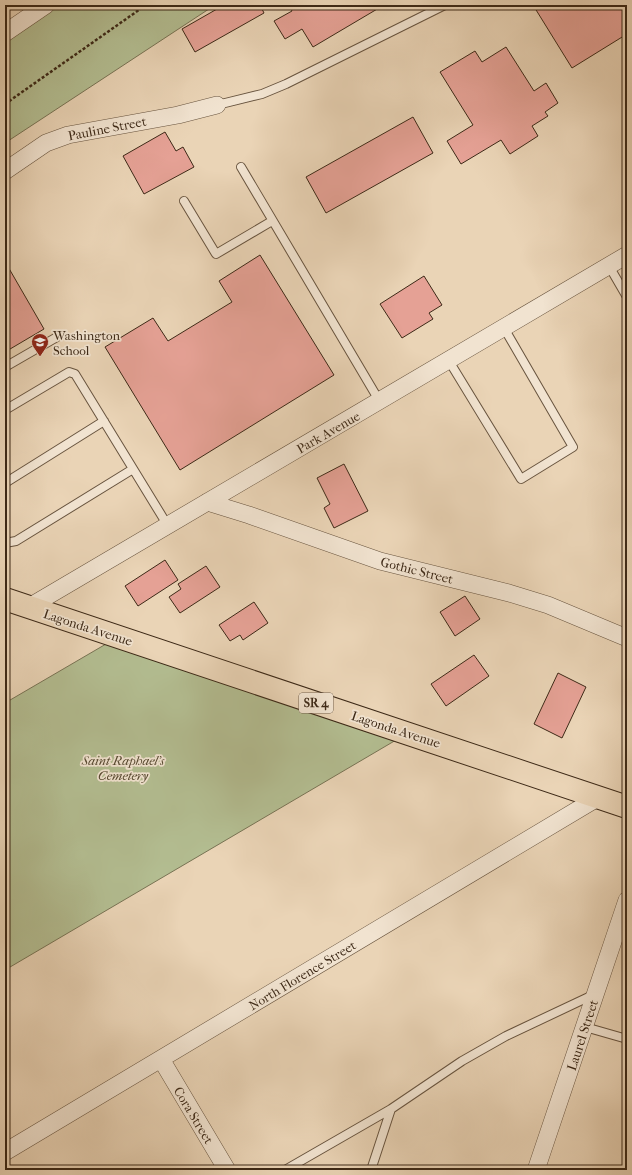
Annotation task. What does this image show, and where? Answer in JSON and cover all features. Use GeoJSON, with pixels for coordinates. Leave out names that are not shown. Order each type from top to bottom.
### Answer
{"type":"FeatureCollection","features":[{"type":"Feature","properties":{"kind":"main road","name":"Lagonda Avenue"},"geometry":{"type":"LineString","coordinates":[[5,599],[627,806]]}},
{"type":"Feature","properties":{"kind":"street"},"geometry":{"type":"LineString","coordinates":[[5,33],[46,5]]}},
{"type":"Feature","properties":{"kind":"street","name":"Pauline Street"},"geometry":{"type":"LineString","coordinates":[[5,171],[46,142],[68,135],[178,116],[217,105]]}},
{"type":"Feature","properties":{"kind":"street","name":"Park Avenue"},"geometry":{"type":"LineString","coordinates":[[29,607],[627,256]]}},
{"type":"Feature","properties":{"kind":"street","name":"Gothic Street"},"geometry":{"type":"LineString","coordinates":[[207,502],[249,515],[380,561],[509,593],[548,605],[627,638]]}},
{"type":"Feature","properties":{"kind":"street","name":"North Florence Street"},"geometry":{"type":"LineString","coordinates":[[5,1152],[599,797]]}},
{"type":"Feature","properties":{"kind":"street","name":"Laurel Street"},"geometry":{"type":"LineString","coordinates":[[536,1170],[627,900]]}},
{"type":"Feature","properties":{"kind":"street","name":"Cora Street"},"geometry":{"type":"LineString","coordinates":[[161,1060],[227,1170]]}},
{"type":"Feature","properties":{"kind":"lane"},"geometry":{"type":"LineString","coordinates":[[217,105],[262,94],[286,84],[444,5]]}},
{"type":"Feature","properties":{"kind":"lane"},"geometry":{"type":"LineString","coordinates":[[241,167],[380,402]]}},
{"type":"Feature","properties":{"kind":"lane"},"geometry":{"type":"LineString","coordinates":[[184,201],[216,254],[272,221]]}},
{"type":"Feature","properties":{"kind":"lane"},"geometry":{"type":"LineString","coordinates":[[609,266],[627,297]]}},
{"type":"Feature","properties":{"kind":"lane"},"geometry":{"type":"LineString","coordinates":[[449,361],[521,479],[573,447],[504,328]]}},
{"type":"Feature","properties":{"kind":"lane"},"geometry":{"type":"LineString","coordinates":[[5,367],[57,337]]}},
{"type":"Feature","properties":{"kind":"lane"},"geometry":{"type":"LineString","coordinates":[[5,410],[69,372],[75,374],[168,526]]}},
{"type":"Feature","properties":{"kind":"lane"},"geometry":{"type":"LineString","coordinates":[[5,483],[104,421]]}},
{"type":"Feature","properties":{"kind":"lane"},"geometry":{"type":"LineString","coordinates":[[5,543],[16,541],[133,468]]}},
{"type":"Feature","properties":{"kind":"lane"},"geometry":{"type":"LineString","coordinates":[[286,1170],[391,1108],[462,1061],[506,1036],[596,994]]}},
{"type":"Feature","properties":{"kind":"lane"},"geometry":{"type":"LineString","coordinates":[[585,1027],[627,1039]]}},
{"type":"Feature","properties":{"kind":"lane"},"geometry":{"type":"LineString","coordinates":[[371,1170],[391,1108]]}},
{"type":"Feature","properties":{"kind":"path"},"geometry":{"type":"LineString","coordinates":[[5,104],[146,5]]}},
{"type":"Feature","properties":{"kind":"green space"},"geometry":{"type":"Polygon","coordinates":[[[42,5],[215,5],[5,143],[5,35],[42,5]]]}},
{"type":"Feature","properties":{"kind":"green space","name":"Saint Raphael's Cemetery"},"geometry":{"type":"Polygon","coordinates":[[[118,637],[408,733],[5,970],[5,703],[118,637]]]}},
{"type":"Feature","properties":{"kind":"building"},"geometry":{"type":"Polygon","coordinates":[[[224,5],[260,5],[264,13],[195,52],[182,29],[224,5]]]}},
{"type":"Feature","properties":{"kind":"building"},"geometry":{"type":"Polygon","coordinates":[[[289,5],[384,5],[313,47],[302,29],[285,39],[274,21],[292,11],[289,5]]]}},
{"type":"Feature","properties":{"kind":"building"},"geometry":{"type":"Polygon","coordinates":[[[533,5],[627,5],[627,34],[572,68],[533,5]]]}},
{"type":"Feature","properties":{"kind":"building"},"geometry":{"type":"Polygon","coordinates":[[[506,47],[534,91],[546,83],[558,103],[545,112],[548,116],[532,126],[538,136],[510,154],[501,140],[461,164],[447,141],[473,125],[440,72],[475,51],[482,62],[506,47]]]}},
{"type":"Feature","properties":{"kind":"building"},"geometry":{"type":"Polygon","coordinates":[[[413,117],[433,153],[326,213],[306,177],[413,117]]]}},
{"type":"Feature","properties":{"kind":"building"},"geometry":{"type":"Polygon","coordinates":[[[165,132],[176,151],[183,147],[194,167],[144,194],[123,156],[165,132]]]}},
{"type":"Feature","properties":{"kind":"building"},"geometry":{"type":"Polygon","coordinates":[[[260,255],[334,375],[180,470],[105,347],[153,318],[168,341],[232,302],[219,281],[260,255]]]}},
{"type":"Feature","properties":{"kind":"building"},"geometry":{"type":"Polygon","coordinates":[[[7,265],[44,329],[5,352],[5,266],[7,265]]]}},
{"type":"Feature","properties":{"kind":"building"},"geometry":{"type":"Polygon","coordinates":[[[424,276],[442,305],[429,313],[433,319],[402,338],[380,304],[424,276]]]}},
{"type":"Feature","properties":{"kind":"building"},"geometry":{"type":"Polygon","coordinates":[[[344,464],[368,511],[334,528],[324,508],[330,504],[317,478],[344,464]]]}},
{"type":"Feature","properties":{"kind":"building"},"geometry":{"type":"Polygon","coordinates":[[[165,560],[178,580],[138,606],[125,586],[165,560]]]}},
{"type":"Feature","properties":{"kind":"building"},"geometry":{"type":"Polygon","coordinates":[[[206,566],[220,587],[180,613],[169,597],[181,589],[178,584],[206,566]]]}},
{"type":"Feature","properties":{"kind":"building"},"geometry":{"type":"Polygon","coordinates":[[[465,596],[480,619],[455,636],[440,612],[465,596]]]}},
{"type":"Feature","properties":{"kind":"building"},"geometry":{"type":"Polygon","coordinates":[[[254,602],[268,623],[243,640],[240,635],[230,641],[219,625],[254,602]]]}},
{"type":"Feature","properties":{"kind":"building"},"geometry":{"type":"Polygon","coordinates":[[[474,655],[489,676],[446,706],[431,684],[474,655]]]}},
{"type":"Feature","properties":{"kind":"building"},"geometry":{"type":"Polygon","coordinates":[[[558,673],[586,687],[562,738],[534,724],[558,673]]]}},
{"type":"Feature","properties":{"kind":"place","name":"Washington School"},"geometry":{"type":"Point","coordinates":[40,357]}}]}
